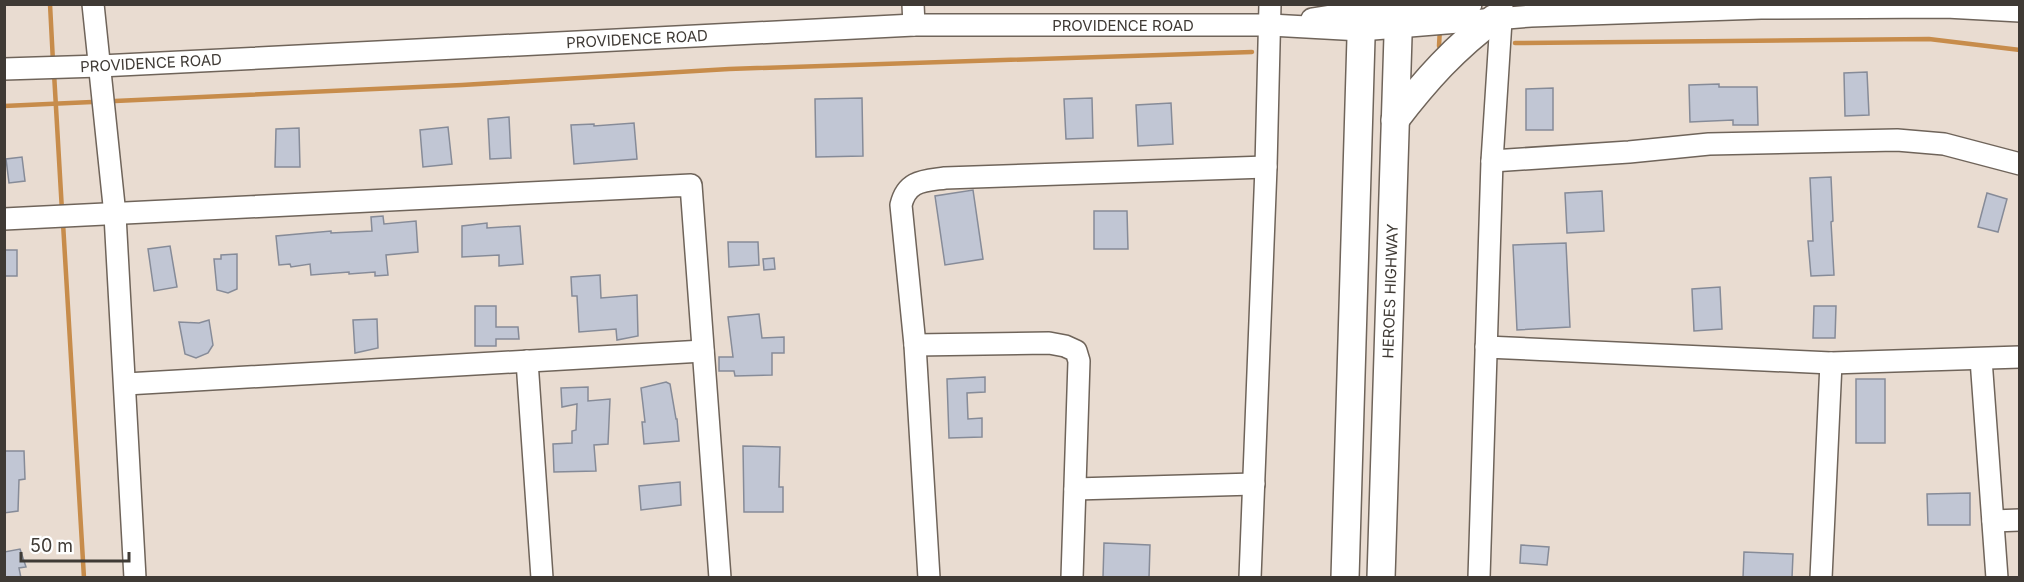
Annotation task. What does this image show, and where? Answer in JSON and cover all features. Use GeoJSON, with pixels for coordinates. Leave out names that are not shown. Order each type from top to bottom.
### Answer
{"type":"FeatureCollection","features":[{"type":"Feature","properties":{"kind":"main road","name":"HEROES HIGHWAY"},"geometry":{"type":"LineString","coordinates":[[1381,578],[1399,13]]}},
{"type":"Feature","properties":{"kind":"main road"},"geometry":{"type":"LineString","coordinates":[[1395,120],[1423,83],[1449,55],[1500,14]]}},
{"type":"Feature","properties":{"kind":"main road"},"geometry":{"type":"LineString","coordinates":[[1345,578],[1362,15]]}},
{"type":"Feature","properties":{"kind":"street"},"geometry":{"type":"LineString","coordinates":[[93,4],[115,214],[135,578]]}},
{"type":"Feature","properties":{"kind":"street","name":"PROVIDENCE ROAD"},"geometry":{"type":"LineString","coordinates":[[1399,13],[1472,4]]}},
{"type":"Feature","properties":{"kind":"street","name":"PROVIDENCE ROAD"},"geometry":{"type":"LineString","coordinates":[[4,69],[100,66],[913,15],[1500,14],[1761,8],[1946,7],[2019,11]]}},
{"type":"Feature","properties":{"kind":"street"},"geometry":{"type":"LineString","coordinates":[[1479,578],[1492,161],[1500,14]]}},
{"type":"Feature","properties":{"kind":"street"},"geometry":{"type":"LineString","coordinates":[[1250,578],[1270,15]]}},
{"type":"Feature","properties":{"kind":"street"},"geometry":{"type":"LineString","coordinates":[[1492,161],[1709,144],[1897,140],[1944,144],[2019,164]]}},
{"type":"Feature","properties":{"kind":"street"},"geometry":{"type":"LineString","coordinates":[[929,578],[915,345],[901,205],[903,196],[918,182],[945,178],[1266,167]]}},
{"type":"Feature","properties":{"kind":"street"},"geometry":{"type":"LineString","coordinates":[[4,219],[691,185],[720,578]]}},
{"type":"Feature","properties":{"kind":"street"},"geometry":{"type":"LineString","coordinates":[[915,345],[1048,343],[1076,351],[1079,361],[1072,578]]}},
{"type":"Feature","properties":{"kind":"street"},"geometry":{"type":"LineString","coordinates":[[1486,346],[1831,363],[2019,357]]}},
{"type":"Feature","properties":{"kind":"street"},"geometry":{"type":"LineString","coordinates":[[126,384],[703,351]]}},
{"type":"Feature","properties":{"kind":"street"},"geometry":{"type":"LineString","coordinates":[[1981,359],[1997,578]]}},
{"type":"Feature","properties":{"kind":"street"},"geometry":{"type":"LineString","coordinates":[[527,361],[542,578]]}},
{"type":"Feature","properties":{"kind":"street"},"geometry":{"type":"LineString","coordinates":[[1821,578],[1831,363]]}},
{"type":"Feature","properties":{"kind":"street"},"geometry":{"type":"LineString","coordinates":[[1075,489],[1254,484]]}},
{"type":"Feature","properties":{"kind":"street"},"geometry":{"type":"LineString","coordinates":[[1993,521],[2019,520]]}},
{"type":"Feature","properties":{"kind":"building"},"geometry":{"type":"Polygon","coordinates":[[[1867,72],[1869,115],[1845,116],[1844,73],[1867,72]]]}},
{"type":"Feature","properties":{"kind":"building"},"geometry":{"type":"Polygon","coordinates":[[[1719,84],[1719,87],[1757,87],[1758,125],[1733,125],[1733,120],[1690,122],[1689,85],[1719,84]]]}},
{"type":"Feature","properties":{"kind":"building"},"geometry":{"type":"Polygon","coordinates":[[[1553,88],[1553,130],[1526,130],[1526,89],[1553,88]]]}},
{"type":"Feature","properties":{"kind":"building"},"geometry":{"type":"Polygon","coordinates":[[[862,98],[863,156],[816,157],[815,99],[862,98]]]}},
{"type":"Feature","properties":{"kind":"building"},"geometry":{"type":"Polygon","coordinates":[[[1092,98],[1093,138],[1066,139],[1064,99],[1092,98]]]}},
{"type":"Feature","properties":{"kind":"building"},"geometry":{"type":"Polygon","coordinates":[[[1171,103],[1173,144],[1138,146],[1136,105],[1171,103]]]}},
{"type":"Feature","properties":{"kind":"building"},"geometry":{"type":"Polygon","coordinates":[[[509,117],[511,158],[490,159],[488,119],[509,117]]]}},
{"type":"Feature","properties":{"kind":"building"},"geometry":{"type":"Polygon","coordinates":[[[634,123],[637,159],[574,164],[571,125],[634,123]]]}},
{"type":"Feature","properties":{"kind":"building"},"geometry":{"type":"Polygon","coordinates":[[[448,127],[452,164],[423,167],[420,130],[448,127]]]}},
{"type":"Feature","properties":{"kind":"building"},"geometry":{"type":"Polygon","coordinates":[[[299,128],[300,167],[275,167],[276,129],[299,128]]]}},
{"type":"Feature","properties":{"kind":"building"},"geometry":{"type":"Polygon","coordinates":[[[22,157],[25,181],[9,183],[6,159],[22,157]]]}},
{"type":"Feature","properties":{"kind":"building"},"geometry":{"type":"Polygon","coordinates":[[[1831,177],[1834,275],[1811,276],[1808,241],[1813,241],[1810,178],[1831,177]]]}},
{"type":"Feature","properties":{"kind":"building"},"geometry":{"type":"Polygon","coordinates":[[[973,190],[983,259],[945,265],[935,196],[973,190]]]}},
{"type":"Feature","properties":{"kind":"building"},"geometry":{"type":"Polygon","coordinates":[[[1602,191],[1604,231],[1567,233],[1565,193],[1602,191]]]}},
{"type":"Feature","properties":{"kind":"building"},"geometry":{"type":"Polygon","coordinates":[[[1987,193],[2007,199],[1998,232],[1978,227],[1987,193]]]}},
{"type":"Feature","properties":{"kind":"building"},"geometry":{"type":"Polygon","coordinates":[[[1094,211],[1127,211],[1128,249],[1094,249],[1094,211]]]}},
{"type":"Feature","properties":{"kind":"building"},"geometry":{"type":"Polygon","coordinates":[[[383,216],[384,224],[416,221],[418,252],[386,255],[388,275],[375,276],[375,272],[349,274],[349,272],[311,275],[310,264],[291,267],[290,264],[279,265],[276,236],[331,231],[331,233],[372,231],[371,217],[383,216]]]}},
{"type":"Feature","properties":{"kind":"building"},"geometry":{"type":"Polygon","coordinates":[[[487,223],[487,228],[520,226],[523,264],[499,266],[499,255],[462,257],[462,226],[487,223]]]}},
{"type":"Feature","properties":{"kind":"building"},"geometry":{"type":"Polygon","coordinates":[[[728,242],[758,242],[759,265],[729,267],[728,242]]]}},
{"type":"Feature","properties":{"kind":"building"},"geometry":{"type":"Polygon","coordinates":[[[1566,243],[1570,327],[1517,330],[1513,245],[1566,243]]]}},
{"type":"Feature","properties":{"kind":"building"},"geometry":{"type":"Polygon","coordinates":[[[170,246],[177,287],[154,291],[148,249],[170,246]]]}},
{"type":"Feature","properties":{"kind":"building"},"geometry":{"type":"Polygon","coordinates":[[[4,250],[17,250],[17,276],[4,276],[4,250]]]}},
{"type":"Feature","properties":{"kind":"building"},"geometry":{"type":"Polygon","coordinates":[[[237,254],[237,289],[228,293],[217,290],[214,259],[221,259],[221,255],[237,254]]]}},
{"type":"Feature","properties":{"kind":"building"},"geometry":{"type":"Polygon","coordinates":[[[774,258],[775,269],[764,270],[763,259],[774,258]]]}},
{"type":"Feature","properties":{"kind":"building"},"geometry":{"type":"Polygon","coordinates":[[[600,275],[601,298],[637,295],[638,336],[617,340],[616,329],[579,332],[577,296],[572,296],[571,277],[600,275]]]}},
{"type":"Feature","properties":{"kind":"building"},"geometry":{"type":"Polygon","coordinates":[[[1720,287],[1722,329],[1694,331],[1692,289],[1720,287]]]}},
{"type":"Feature","properties":{"kind":"building"},"geometry":{"type":"Polygon","coordinates":[[[475,306],[496,306],[496,327],[518,327],[519,339],[496,339],[496,346],[475,346],[475,306]]]}},
{"type":"Feature","properties":{"kind":"building"},"geometry":{"type":"Polygon","coordinates":[[[1814,306],[1836,306],[1835,338],[1813,338],[1814,306]]]}},
{"type":"Feature","properties":{"kind":"building"},"geometry":{"type":"Polygon","coordinates":[[[759,314],[762,338],[784,337],[784,353],[772,353],[772,375],[735,376],[734,371],[719,371],[719,357],[733,357],[728,317],[759,314]]]}},
{"type":"Feature","properties":{"kind":"building"},"geometry":{"type":"Polygon","coordinates":[[[377,319],[378,348],[355,353],[353,320],[377,319]]]}},
{"type":"Feature","properties":{"kind":"building"},"geometry":{"type":"Polygon","coordinates":[[[209,320],[213,345],[208,353],[196,358],[185,354],[179,322],[199,323],[209,320]]]}},
{"type":"Feature","properties":{"kind":"building"},"geometry":{"type":"Polygon","coordinates":[[[985,377],[985,392],[967,393],[968,419],[982,418],[982,437],[949,438],[947,379],[985,377]]]}},
{"type":"Feature","properties":{"kind":"building"},"geometry":{"type":"Polygon","coordinates":[[[1856,379],[1885,379],[1885,443],[1856,443],[1856,379]]]}},
{"type":"Feature","properties":{"kind":"building"},"geometry":{"type":"Polygon","coordinates":[[[666,382],[670,384],[679,441],[644,444],[642,422],[645,422],[641,388],[666,382]]]}},
{"type":"Feature","properties":{"kind":"building"},"geometry":{"type":"Polygon","coordinates":[[[588,387],[588,401],[610,399],[608,444],[594,445],[596,471],[554,472],[553,444],[572,443],[572,431],[576,430],[577,404],[562,407],[561,388],[588,387]]]}},
{"type":"Feature","properties":{"kind":"building"},"geometry":{"type":"Polygon","coordinates":[[[743,446],[780,447],[779,487],[783,487],[783,512],[744,512],[743,446]]]}},
{"type":"Feature","properties":{"kind":"building"},"geometry":{"type":"Polygon","coordinates":[[[4,451],[24,451],[25,479],[19,480],[18,511],[4,513],[4,451]]]}},
{"type":"Feature","properties":{"kind":"building"},"geometry":{"type":"Polygon","coordinates":[[[680,482],[681,505],[641,510],[639,486],[680,482]]]}},
{"type":"Feature","properties":{"kind":"building"},"geometry":{"type":"Polygon","coordinates":[[[1970,493],[1970,525],[1928,525],[1927,494],[1970,493]]]}},
{"type":"Feature","properties":{"kind":"building"},"geometry":{"type":"Polygon","coordinates":[[[1104,543],[1150,545],[1149,578],[1103,577],[1104,543]]]}},
{"type":"Feature","properties":{"kind":"building"},"geometry":{"type":"Polygon","coordinates":[[[1521,545],[1549,547],[1547,565],[1520,563],[1521,545]]]}},
{"type":"Feature","properties":{"kind":"building"},"geometry":{"type":"Polygon","coordinates":[[[20,549],[26,567],[19,568],[21,578],[4,578],[4,552],[20,549]]]}},
{"type":"Feature","properties":{"kind":"building"},"geometry":{"type":"Polygon","coordinates":[[[1744,552],[1793,554],[1792,578],[1743,578],[1744,552]]]}},
{"type":"Feature","properties":{"kind":"waterway"},"geometry":{"type":"LineString","coordinates":[[50,4],[53,62]]}},
{"type":"Feature","properties":{"kind":"waterway"},"geometry":{"type":"LineString","coordinates":[[1439,46],[1440,28]]}},
{"type":"Feature","properties":{"kind":"waterway"},"geometry":{"type":"LineString","coordinates":[[1515,43],[1929,39],[2020,50]]}},
{"type":"Feature","properties":{"kind":"waterway"},"geometry":{"type":"LineString","coordinates":[[115,101],[462,85],[729,69],[1252,52]]}},
{"type":"Feature","properties":{"kind":"waterway"},"geometry":{"type":"LineString","coordinates":[[54,73],[62,211]]}},
{"type":"Feature","properties":{"kind":"waterway"},"geometry":{"type":"LineString","coordinates":[[4,106],[92,102]]}},
{"type":"Feature","properties":{"kind":"waterway"},"geometry":{"type":"LineString","coordinates":[[63,223],[84,578]]}}]}
